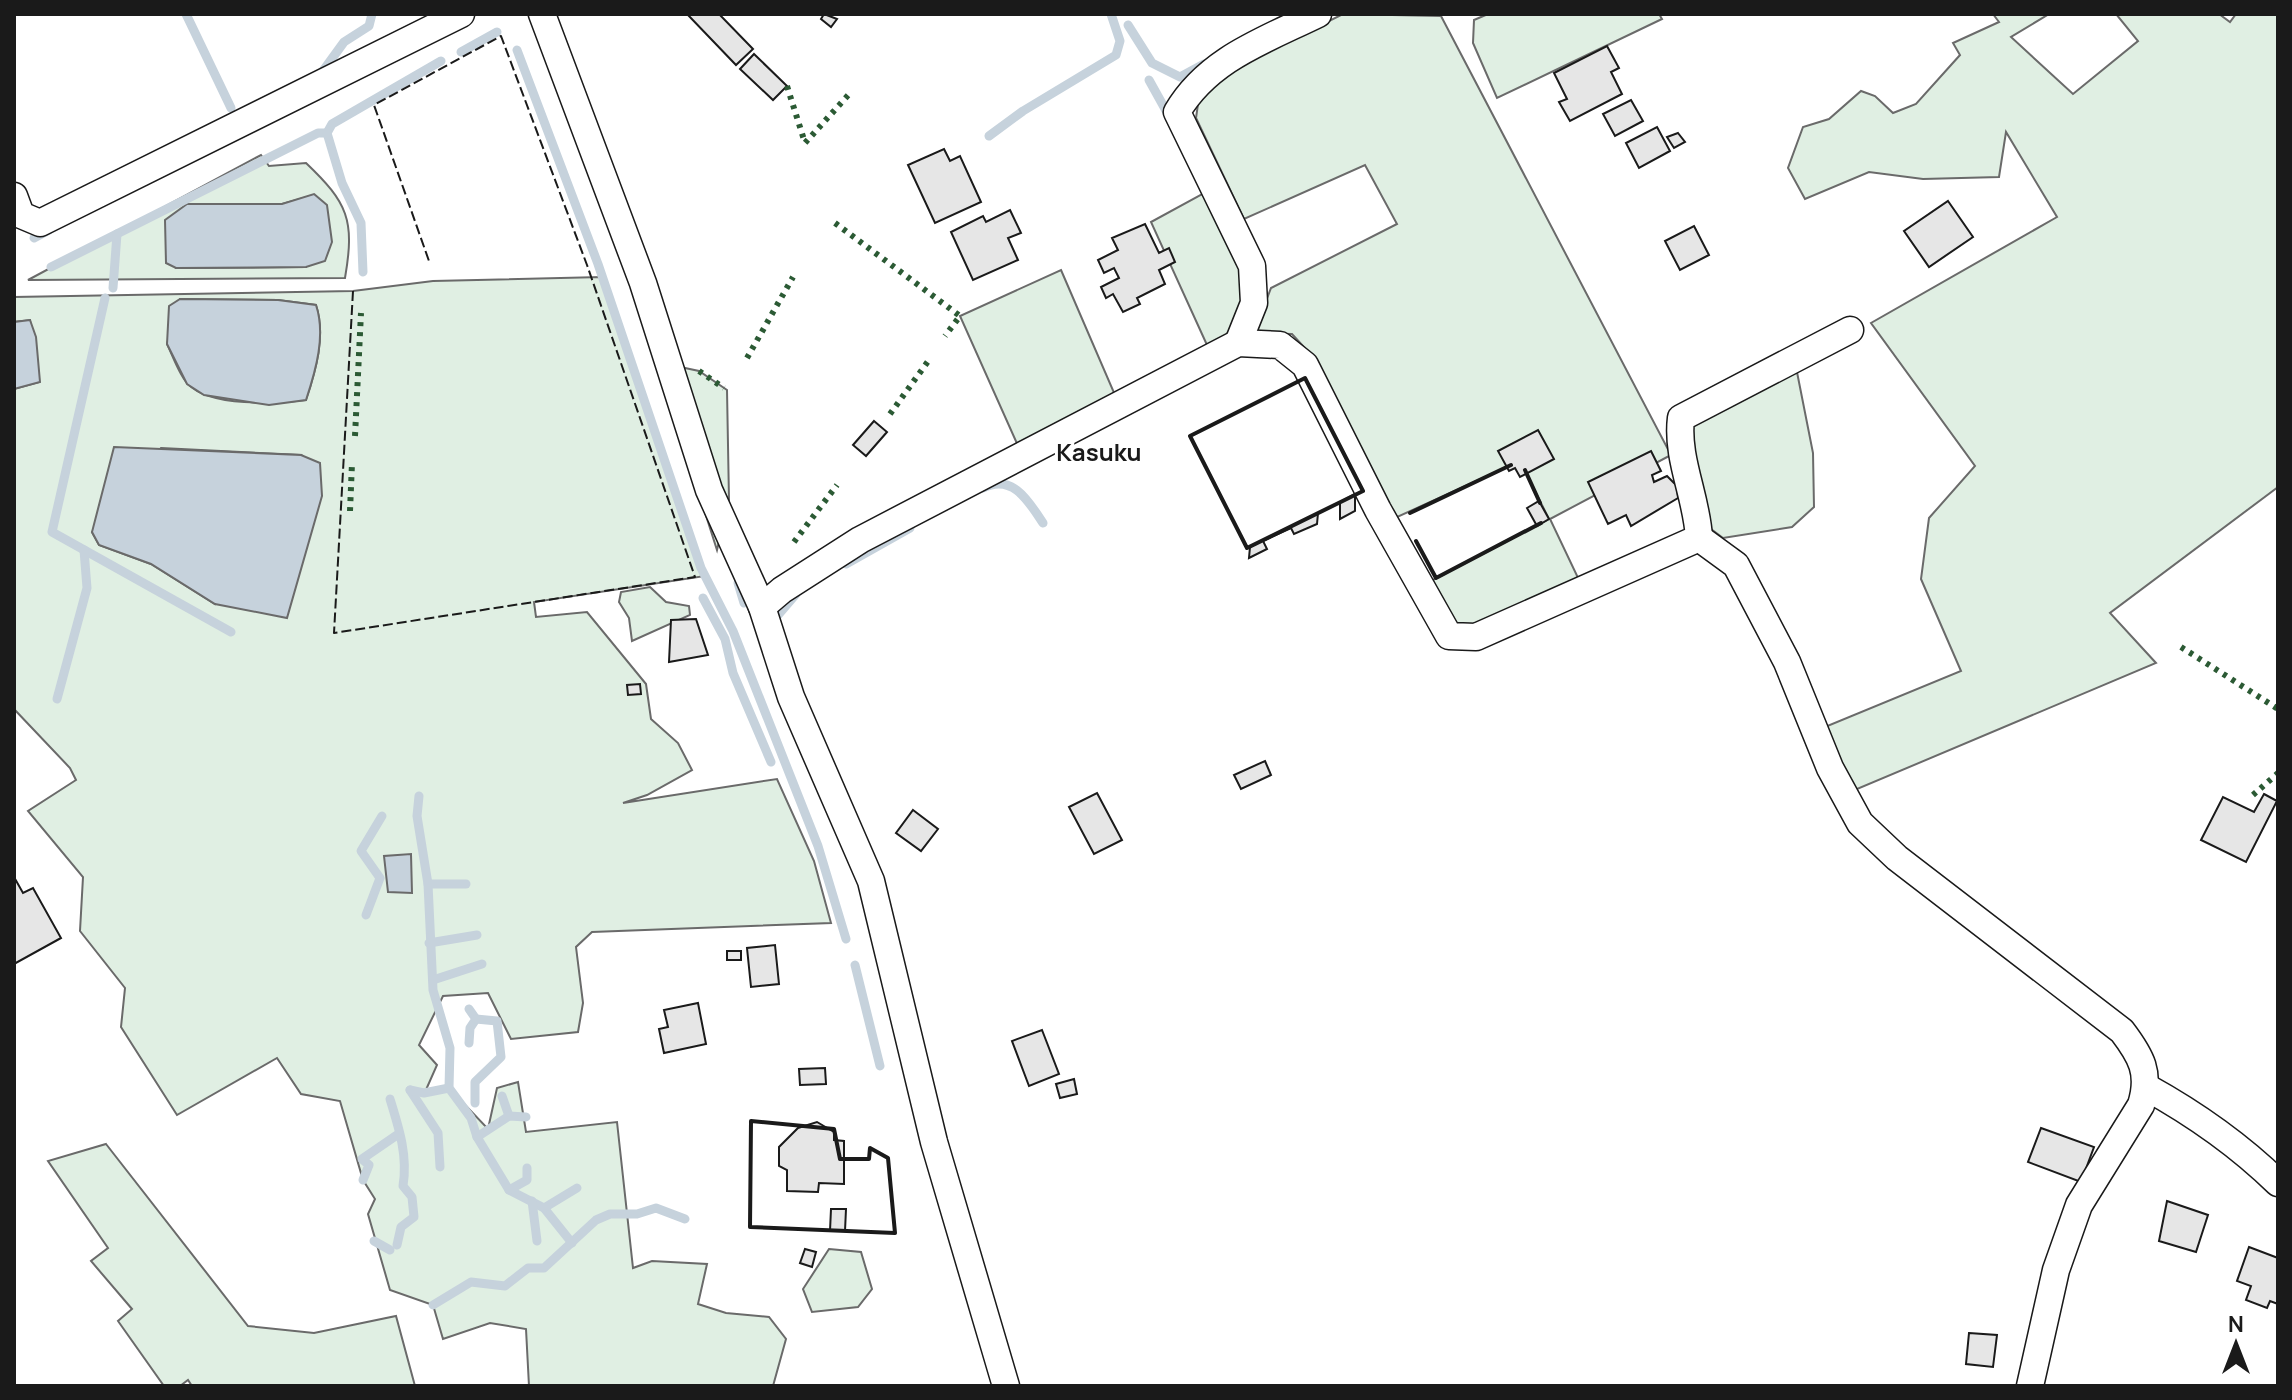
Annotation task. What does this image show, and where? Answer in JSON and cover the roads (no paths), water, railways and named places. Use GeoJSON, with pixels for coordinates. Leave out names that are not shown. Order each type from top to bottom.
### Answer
{"type":"FeatureCollection","features":[{"type":"Feature","properties":{"kind":"street"},"geometry":{"type":"LineString","coordinates":[[14,196],[21,215],[40,223],[461,14]]}},
{"type":"Feature","properties":{"kind":"street"},"geometry":{"type":"LineString","coordinates":[[542,14],[643,283],[709,490],[762,607],[791,697],[871,881],[934,1142],[1006,1386]]}},
{"type":"Feature","properties":{"kind":"street"},"geometry":{"type":"LineString","coordinates":[[1238,343],[1254,303],[1252,266],[1177,112],[1190,90],[1221,61],[1318,14]]}},
{"type":"Feature","properties":{"kind":"street"},"geometry":{"type":"LineString","coordinates":[[1699,538],[1698,513],[1678,442],[1681,418],[1850,330]]}},
{"type":"Feature","properties":{"kind":"street"},"geometry":{"type":"LineString","coordinates":[[762,607],[860,540],[1238,343],[1280,345],[1305,365],[1378,510],[1449,636],[1476,637],[1699,538]]}},
{"type":"Feature","properties":{"kind":"street"},"geometry":{"type":"LineString","coordinates":[[1699,538],[1736,565],[1787,662],[1830,768],[1860,823],[1918,874],[2122,1031],[2142,1057],[2146,1087],[2141,1105],[2079,1205],[2056,1270],[2030,1386]]}},
{"type":"Feature","properties":{"kind":"street"},"geometry":{"type":"LineString","coordinates":[[2146,1087],[2197,1115],[2252,1157],[2278,1183]]}},
{"type":"Feature","properties":{"kind":"waterway"},"geometry":{"type":"LineString","coordinates":[[186,14],[231,108]]}},
{"type":"Feature","properties":{"kind":"waterway"},"geometry":{"type":"LineString","coordinates":[[320,75],[344,42],[369,26],[372,14]]}},
{"type":"Feature","properties":{"kind":"waterway"},"geometry":{"type":"LineString","coordinates":[[989,136],[1023,111],[1116,55],[1120,41],[1111,14]]}},
{"type":"Feature","properties":{"kind":"waterway"},"geometry":{"type":"LineString","coordinates":[[1128,25],[1152,63],[1180,77],[1204,64]]}},
{"type":"Feature","properties":{"kind":"waterway"},"geometry":{"type":"LineString","coordinates":[[461,52],[497,32]]}},
{"type":"Feature","properties":{"kind":"waterway"},"geometry":{"type":"LineString","coordinates":[[517,50],[598,264],[701,568],[733,631],[818,846],[846,939]]}},
{"type":"Feature","properties":{"kind":"waterway"},"geometry":{"type":"LineString","coordinates":[[363,272],[361,223],[342,183],[327,133],[332,124],[441,61]]}},
{"type":"Feature","properties":{"kind":"waterway"},"geometry":{"type":"LineString","coordinates":[[1149,80],[1169,116]]}},
{"type":"Feature","properties":{"kind":"waterway"},"geometry":{"type":"LineString","coordinates":[[51,267],[318,133],[327,133]]}},
{"type":"Feature","properties":{"kind":"waterway"},"geometry":{"type":"LineString","coordinates":[[34,238],[49,230]]}},
{"type":"Feature","properties":{"kind":"waterway"},"geometry":{"type":"LineString","coordinates":[[113,288],[117,234]]}},
{"type":"Feature","properties":{"kind":"waterway"},"geometry":{"type":"LineString","coordinates":[[105,298],[52,532],[231,632]]}},
{"type":"Feature","properties":{"kind":"waterway"},"geometry":{"type":"LineString","coordinates":[[983,488],[994,484],[1011,487],[1026,499],[1043,523]]}},
{"type":"Feature","properties":{"kind":"waterway"},"geometry":{"type":"LineString","coordinates":[[846,564],[910,528]]}},
{"type":"Feature","properties":{"kind":"waterway"},"geometry":{"type":"LineString","coordinates":[[57,699],[87,588],[84,550]]}},
{"type":"Feature","properties":{"kind":"waterway"},"geometry":{"type":"LineString","coordinates":[[738,583],[744,603]]}},
{"type":"Feature","properties":{"kind":"waterway"},"geometry":{"type":"LineString","coordinates":[[772,622],[796,594]]}},
{"type":"Feature","properties":{"kind":"waterway"},"geometry":{"type":"LineString","coordinates":[[703,598],[725,639],[733,673],[771,762]]}},
{"type":"Feature","properties":{"kind":"waterway"},"geometry":{"type":"LineString","coordinates":[[419,796],[417,816],[428,884],[433,990],[450,1048],[449,1088],[471,1118],[477,1137],[509,1190],[544,1208],[572,1243]]}},
{"type":"Feature","properties":{"kind":"waterway"},"geometry":{"type":"LineString","coordinates":[[366,915],[380,878],[361,851],[382,816]]}},
{"type":"Feature","properties":{"kind":"waterway"},"geometry":{"type":"LineString","coordinates":[[428,884],[466,884]]}},
{"type":"Feature","properties":{"kind":"waterway"},"geometry":{"type":"LineString","coordinates":[[429,943],[477,935]]}},
{"type":"Feature","properties":{"kind":"waterway"},"geometry":{"type":"LineString","coordinates":[[433,980],[482,964]]}},
{"type":"Feature","properties":{"kind":"waterway"},"geometry":{"type":"LineString","coordinates":[[855,965],[880,1066]]}},
{"type":"Feature","properties":{"kind":"waterway"},"geometry":{"type":"LineString","coordinates":[[469,1009],[476,1019],[470,1028],[469,1043]]}},
{"type":"Feature","properties":{"kind":"waterway"},"geometry":{"type":"LineString","coordinates":[[475,1103],[475,1082],[501,1057],[497,1021],[476,1019]]}},
{"type":"Feature","properties":{"kind":"waterway"},"geometry":{"type":"LineString","coordinates":[[410,1090],[424,1093],[449,1088]]}},
{"type":"Feature","properties":{"kind":"waterway"},"geometry":{"type":"LineString","coordinates":[[410,1090],[438,1133],[440,1167]]}},
{"type":"Feature","properties":{"kind":"waterway"},"geometry":{"type":"LineString","coordinates":[[502,1096],[509,1116]]}},
{"type":"Feature","properties":{"kind":"waterway"},"geometry":{"type":"LineString","coordinates":[[390,1099],[403,1153],[403,1186],[412,1197],[414,1217],[401,1227],[397,1245]]}},
{"type":"Feature","properties":{"kind":"waterway"},"geometry":{"type":"LineString","coordinates":[[477,1137],[509,1116],[526,1117]]}},
{"type":"Feature","properties":{"kind":"waterway"},"geometry":{"type":"LineString","coordinates":[[363,1180],[369,1165],[362,1159],[397,1135]]}},
{"type":"Feature","properties":{"kind":"waterway"},"geometry":{"type":"LineString","coordinates":[[509,1190],[527,1180],[527,1168]]}},
{"type":"Feature","properties":{"kind":"waterway"},"geometry":{"type":"LineString","coordinates":[[544,1208],[577,1188]]}},
{"type":"Feature","properties":{"kind":"waterway"},"geometry":{"type":"LineString","coordinates":[[532,1201],[537,1241]]}},
{"type":"Feature","properties":{"kind":"waterway"},"geometry":{"type":"LineString","coordinates":[[433,1305],[471,1282],[505,1286],[528,1268],[544,1268],[596,1220],[610,1214],[637,1214],[656,1208],[685,1219]]}},
{"type":"Feature","properties":{"kind":"waterway"},"geometry":{"type":"LineString","coordinates":[[374,1241],[390,1250]]}},
{"type":"Feature","properties":{"kind":"district","name":"Kasuku"},"geometry":{"type":"Point","coordinates":[1099,453]}}]}
